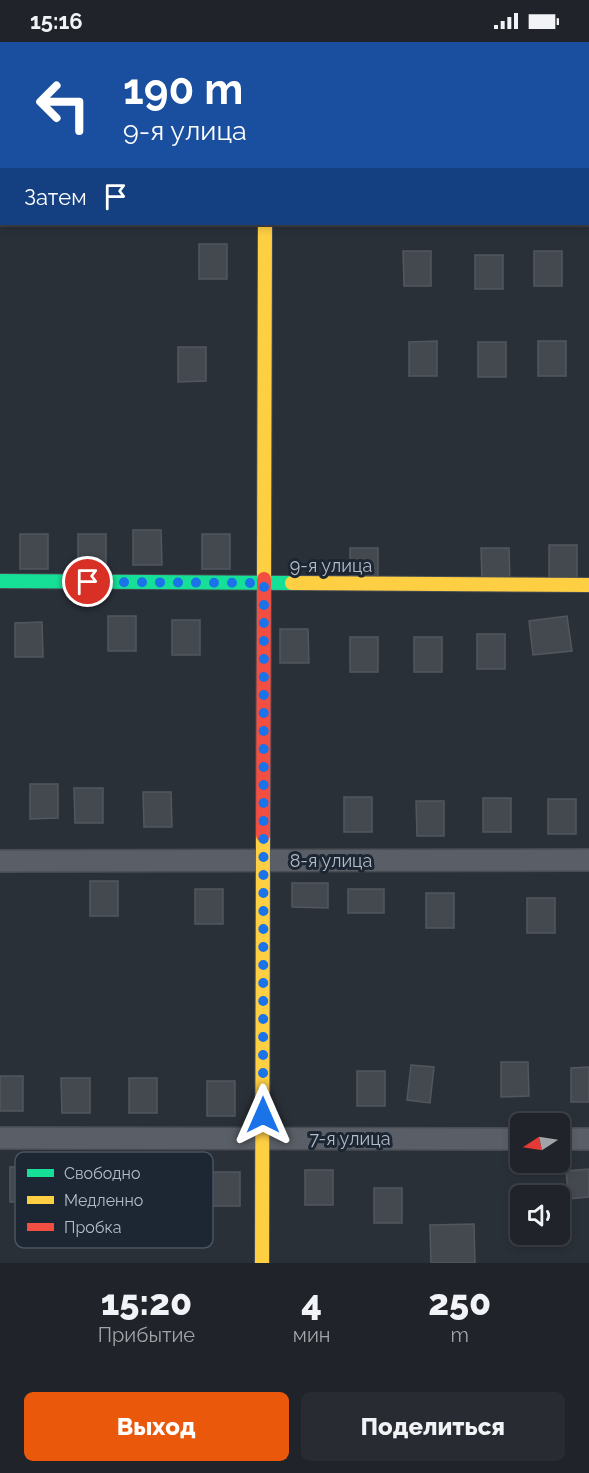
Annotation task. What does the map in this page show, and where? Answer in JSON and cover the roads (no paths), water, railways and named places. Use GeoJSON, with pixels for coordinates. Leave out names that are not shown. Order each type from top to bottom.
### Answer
{"type":"FeatureCollection","features":[{"type":"Feature","properties":{"kind":"street"},"geometry":{"type":"LineString","coordinates":[[262,1263],[265,225]]}},
{"type":"Feature","properties":{"kind":"street","name":"9-я улица"},"geometry":{"type":"LineString","coordinates":[[0,582],[589,585]]}},
{"type":"Feature","properties":{"kind":"street","name":"8-я улица"},"geometry":{"type":"LineString","coordinates":[[0,861],[589,860]]}},
{"type":"Feature","properties":{"kind":"street","name":"7-я улица"},"geometry":{"type":"LineString","coordinates":[[0,1138],[510,1139]]}},
{"type":"Feature","properties":{"kind":"street"},"geometry":{"type":"LineString","coordinates":[[570,1139],[589,1139]]}}]}
